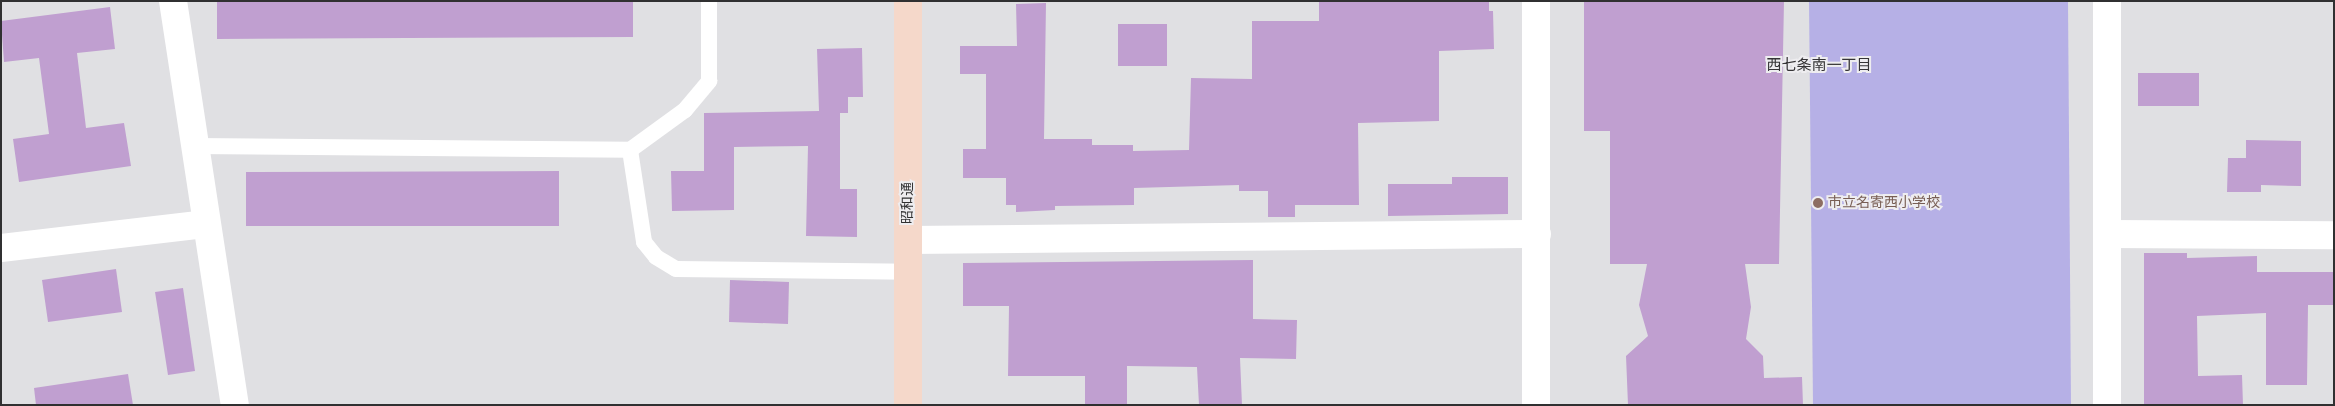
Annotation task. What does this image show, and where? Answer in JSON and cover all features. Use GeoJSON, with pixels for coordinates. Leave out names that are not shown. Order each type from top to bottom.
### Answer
{"type":"FeatureCollection","features":[{"type":"Feature","properties":{"kind":"street"},"geometry":{"type":"LineString","coordinates":[[173,1],[193,146],[235,405]]}},
{"type":"Feature","properties":{"kind":"street","name":"昭和通"},"geometry":{"type":"LineString","coordinates":[[908,1],[908,405]]}},
{"type":"Feature","properties":{"kind":"street"},"geometry":{"type":"LineString","coordinates":[[1536,1],[1536,405]]}},
{"type":"Feature","properties":{"kind":"street"},"geometry":{"type":"LineString","coordinates":[[2107,1],[2107,405]]}},
{"type":"Feature","properties":{"kind":"street"},"geometry":{"type":"LineString","coordinates":[[1,248],[205,224]]}},
{"type":"Feature","properties":{"kind":"street"},"geometry":{"type":"LineString","coordinates":[[908,240],[1537,234]]}},
{"type":"Feature","properties":{"kind":"street"},"geometry":{"type":"LineString","coordinates":[[2108,234],[2334,235]]}},
{"type":"Feature","properties":{"kind":"lane"},"geometry":{"type":"LineString","coordinates":[[193,146],[630,150],[685,110],[709,81],[709,1]]}},
{"type":"Feature","properties":{"kind":"lane"},"geometry":{"type":"LineString","coordinates":[[630,150],[644,242],[656,258],[676,269],[908,272]]}},
{"type":"Feature","properties":{"kind":"shaded area"},"geometry":{"type":"Polygon","coordinates":[[[1809,1],[2068,1],[2071,405],[1813,405],[1809,1]]]}},
{"type":"Feature","properties":{"kind":"building"},"geometry":{"type":"Polygon","coordinates":[[[217,1],[633,1],[633,37],[217,39],[217,1]]]}},
{"type":"Feature","properties":{"kind":"building"},"geometry":{"type":"Polygon","coordinates":[[[1319,1],[1489,1],[1489,11],[1493,11],[1494,49],[1439,51],[1439,121],[1358,123],[1359,205],[1295,205],[1295,217],[1268,217],[1268,191],[1239,191],[1239,185],[1134,188],[1134,205],[1055,206],[1055,210],[1016,212],[1016,205],[1006,205],[1006,178],[963,178],[963,149],[986,149],[986,74],[960,74],[960,46],[1017,46],[1016,4],[1046,3],[1044,139],[1092,139],[1092,145],[1133,145],[1133,151],[1189,150],[1191,78],[1252,79],[1252,21],[1319,21],[1319,1]]]}},
{"type":"Feature","properties":{"kind":"building"},"geometry":{"type":"Polygon","coordinates":[[[1584,1],[1784,1],[1779,264],[1745,264],[1751,307],[1746,339],[1763,356],[1764,378],[1802,377],[1803,405],[1628,405],[1626,356],[1648,336],[1639,305],[1647,264],[1610,264],[1610,131],[1584,131],[1584,1]]]}},
{"type":"Feature","properties":{"kind":"building"},"geometry":{"type":"Polygon","coordinates":[[[110,7],[115,49],[77,53],[86,128],[124,123],[131,166],[19,182],[13,139],[49,134],[39,58],[4,62],[1,21],[110,7]]]}},
{"type":"Feature","properties":{"kind":"building"},"geometry":{"type":"Polygon","coordinates":[[[1118,24],[1167,24],[1167,66],[1118,66],[1118,24]]]}},
{"type":"Feature","properties":{"kind":"building"},"geometry":{"type":"Polygon","coordinates":[[[862,48],[863,97],[848,97],[848,113],[840,113],[840,189],[857,189],[857,237],[806,236],[808,146],[734,147],[734,210],[672,211],[671,171],[704,171],[704,113],[819,111],[817,49],[862,48]]]}},
{"type":"Feature","properties":{"kind":"building"},"geometry":{"type":"Polygon","coordinates":[[[2138,73],[2199,73],[2199,106],[2138,106],[2138,73]]]}},
{"type":"Feature","properties":{"kind":"building"},"geometry":{"type":"Polygon","coordinates":[[[2246,140],[2301,141],[2301,186],[2261,185],[2261,192],[2227,192],[2228,158],[2246,158],[2246,140]]]}},
{"type":"Feature","properties":{"kind":"building"},"geometry":{"type":"Polygon","coordinates":[[[559,171],[559,226],[246,226],[246,172],[559,171]]]}},
{"type":"Feature","properties":{"kind":"building"},"geometry":{"type":"Polygon","coordinates":[[[1452,177],[1508,177],[1508,214],[1388,216],[1388,184],[1452,184],[1452,177]]]}},
{"type":"Feature","properties":{"kind":"building"},"geometry":{"type":"Polygon","coordinates":[[[2144,253],[2187,253],[2187,258],[2257,256],[2257,272],[2334,272],[2334,305],[2308,305],[2307,385],[2266,385],[2266,313],[2197,316],[2198,376],[2242,375],[2243,405],[2144,405],[2144,253]]]}},
{"type":"Feature","properties":{"kind":"building"},"geometry":{"type":"Polygon","coordinates":[[[1253,260],[1253,319],[1297,320],[1296,359],[1240,358],[1242,405],[1199,405],[1197,367],[1127,366],[1127,405],[1085,405],[1085,376],[1008,376],[1009,306],[963,306],[963,263],[1253,260]]]}},
{"type":"Feature","properties":{"kind":"building"},"geometry":{"type":"Polygon","coordinates":[[[116,269],[122,312],[48,322],[42,280],[116,269]]]}},
{"type":"Feature","properties":{"kind":"building"},"geometry":{"type":"Polygon","coordinates":[[[730,280],[789,282],[788,324],[729,322],[730,280]]]}},
{"type":"Feature","properties":{"kind":"building"},"geometry":{"type":"Polygon","coordinates":[[[183,288],[195,371],[168,375],[155,292],[183,288]]]}},
{"type":"Feature","properties":{"kind":"building"},"geometry":{"type":"Polygon","coordinates":[[[128,374],[133,405],[36,405],[34,388],[128,374]]]}},
{"type":"Feature","properties":{"kind":"place","name":"市立名寄西小学校"},"geometry":{"type":"Point","coordinates":[1818,203]}},
{"type":"Feature","properties":{"kind":"district","name":"西七条南一丁目"},"geometry":{"type":"Point","coordinates":[1819,66]}}]}
